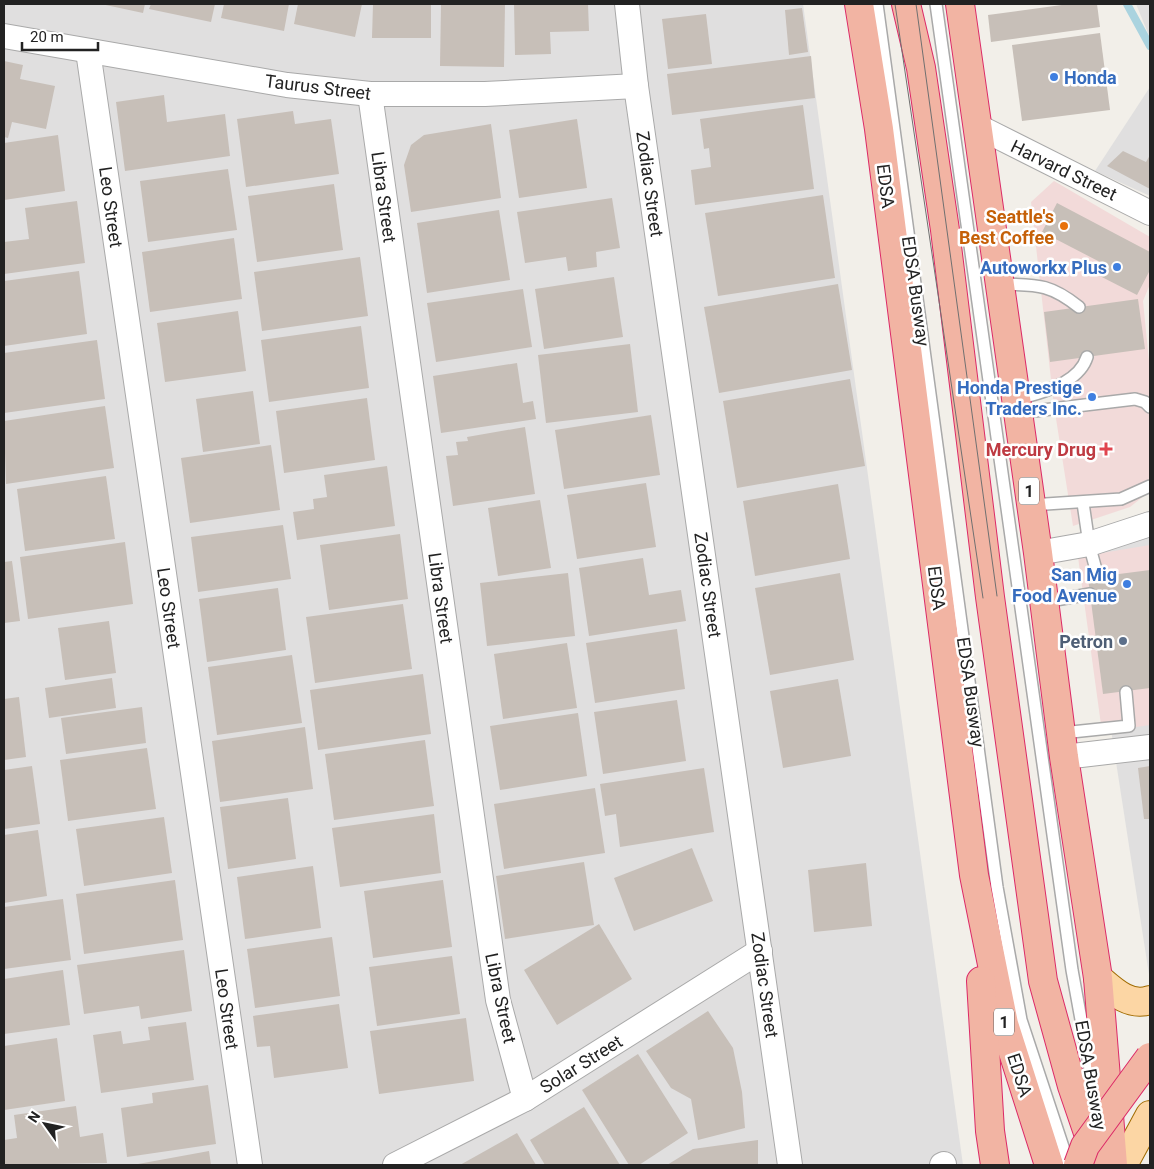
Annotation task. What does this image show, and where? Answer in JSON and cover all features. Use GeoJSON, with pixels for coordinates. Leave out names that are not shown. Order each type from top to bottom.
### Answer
{"type":"FeatureCollection","features":[{"type":"Feature","properties":{"kind":"highway","name":"EDSA"},"geometry":{"type":"LineString","coordinates":[[858,4],[879,129],[974,875],[1004,1024],[1050,1165]]}},
{"type":"Feature","properties":{"kind":"highway"},"geometry":{"type":"LineString","coordinates":[[906,4],[921,68],[945,230],[990,597],[1044,981],[1072,1086],[1099,1165]]}},
{"type":"Feature","properties":{"kind":"highway","name":"1"},"geometry":{"type":"LineString","coordinates":[[960,4],[1038,553],[1063,745],[1098,978],[1113,1165]]}},
{"type":"Feature","properties":{"kind":"highway","name":"1"},"geometry":{"type":"LineString","coordinates":[[974,875],[990,1131],[995,1165]]}},
{"type":"Feature","properties":{"kind":"highway"},"geometry":{"type":"LineString","coordinates":[[1078,1165],[1085,1146],[1150,1057]]}},
{"type":"Feature","properties":{"kind":"main road"},"geometry":{"type":"LineString","coordinates":[[1098,978],[1121,997],[1137,1002],[1150,1000]]}},
{"type":"Feature","properties":{"kind":"main road"},"geometry":{"type":"LineString","coordinates":[[1141,1156],[1150,1115]]}},
{"type":"Feature","properties":{"kind":"street","name":"Zodiac Street"},"geometry":{"type":"LineString","coordinates":[[626,4],[636,86],[790,1165]]}},
{"type":"Feature","properties":{"kind":"street","name":"Taurus Street"},"geometry":{"type":"LineString","coordinates":[[4,36],[287,85],[370,94],[485,94],[636,86]]}},
{"type":"Feature","properties":{"kind":"street","name":"Leo Street"},"geometry":{"type":"LineString","coordinates":[[88,51],[250,1165]]}},
{"type":"Feature","properties":{"kind":"street","name":"Libra Street"},"geometry":{"type":"LineString","coordinates":[[370,94],[498,1000],[525,1099]]}},
{"type":"Feature","properties":{"kind":"street","name":"Harvard Street"},"geometry":{"type":"LineString","coordinates":[[977,126],[1150,213]]}},
{"type":"Feature","properties":{"kind":"street"},"geometry":{"type":"LineString","coordinates":[[1038,553],[1089,544],[1150,524]]}},
{"type":"Feature","properties":{"kind":"street"},"geometry":{"type":"LineString","coordinates":[[1063,745],[1137,741]]}},
{"type":"Feature","properties":{"kind":"street","name":"Solar Street"},"geometry":{"type":"LineString","coordinates":[[395,1165],[525,1099],[760,952]]}},
{"type":"Feature","properties":{"kind":"lane","name":"EDSA Busway"},"geometry":{"type":"LineString","coordinates":[[877,4],[997,887],[1021,1020],[1069,1165]]}},
{"type":"Feature","properties":{"kind":"lane","name":"EDSA Busway"},"geometry":{"type":"LineString","coordinates":[[936,4],[1072,970],[1107,1165]]}},
{"type":"Feature","properties":{"kind":"lane"},"geometry":{"type":"LineString","coordinates":[[1000,284],[1040,285],[1064,295],[1079,307]]}},
{"type":"Feature","properties":{"kind":"lane"},"geometry":{"type":"LineString","coordinates":[[1017,406],[1029,396],[1065,382],[1081,369],[1087,357]]}},
{"type":"Feature","properties":{"kind":"lane"},"geometry":{"type":"LineString","coordinates":[[1017,406],[1135,399],[1146,402],[1150,406]]}},
{"type":"Feature","properties":{"kind":"lane"},"geometry":{"type":"LineString","coordinates":[[1031,505],[1121,500],[1150,486]]}},
{"type":"Feature","properties":{"kind":"lane"},"geometry":{"type":"LineString","coordinates":[[1083,503],[1089,544],[1098,577]]}},
{"type":"Feature","properties":{"kind":"lane"},"geometry":{"type":"LineString","coordinates":[[1044,602],[1090,594]]}},
{"type":"Feature","properties":{"kind":"lane"},"geometry":{"type":"LineString","coordinates":[[1126,692],[1137,741]]}},
{"type":"Feature","properties":{"kind":"shaded area"},"geometry":{"type":"Polygon","coordinates":[[[4,4],[803,4],[963,1165],[4,1165],[4,4]]]}},
{"type":"Feature","properties":{"kind":"shaded area"},"geometry":{"type":"Polygon","coordinates":[[[1136,4],[1150,4],[1150,38],[1136,4]]]}},
{"type":"Feature","properties":{"kind":"shaded area"},"geometry":{"type":"Polygon","coordinates":[[[1150,87],[1150,196],[1095,171],[1150,87]]]}},
{"type":"Feature","properties":{"kind":"shaded area"},"geometry":{"type":"Polygon","coordinates":[[[1054,181],[1150,237],[1150,284],[1143,301],[1150,371],[1150,491],[1130,507],[1073,526],[1054,406],[1031,202],[1054,181]]]}},
{"type":"Feature","properties":{"kind":"shaded area"},"geometry":{"type":"Polygon","coordinates":[[[1150,537],[1150,981],[1083,549],[1150,537]]]}},
{"type":"Feature","properties":{"kind":"shaded area"},"geometry":{"type":"Polygon","coordinates":[[[1150,545],[1150,725],[1102,732],[1078,557],[1150,545]]]}},
{"type":"Feature","properties":{"kind":"building"},"geometry":{"type":"Polygon","coordinates":[[[101,4],[145,4],[143,13],[101,4]]]}},
{"type":"Feature","properties":{"kind":"building"},"geometry":{"type":"Polygon","coordinates":[[[151,4],[215,4],[211,22],[149,9],[151,4]]]}},
{"type":"Feature","properties":{"kind":"building"},"geometry":{"type":"Polygon","coordinates":[[[224,4],[289,4],[284,31],[221,18],[224,4]]]}},
{"type":"Feature","properties":{"kind":"building"},"geometry":{"type":"Polygon","coordinates":[[[298,4],[362,4],[355,37],[294,24],[298,4]]]}},
{"type":"Feature","properties":{"kind":"building"},"geometry":{"type":"Polygon","coordinates":[[[373,4],[431,4],[431,38],[372,38],[373,4]]]}},
{"type":"Feature","properties":{"kind":"building"},"geometry":{"type":"Polygon","coordinates":[[[441,4],[505,4],[504,67],[440,66],[441,4]]]}},
{"type":"Feature","properties":{"kind":"building"},"geometry":{"type":"Polygon","coordinates":[[[514,4],[588,4],[589,31],[550,32],[551,54],[515,55],[514,4]]]}},
{"type":"Feature","properties":{"kind":"building"},"geometry":{"type":"Polygon","coordinates":[[[1069,4],[1097,4],[1100,27],[991,42],[988,15],[1069,4]]]}},
{"type":"Feature","properties":{"kind":"building"},"geometry":{"type":"Polygon","coordinates":[[[802,8],[808,52],[789,55],[785,10],[802,8]]]}},
{"type":"Feature","properties":{"kind":"building"},"geometry":{"type":"Polygon","coordinates":[[[706,14],[712,64],[668,69],[662,19],[706,14]]]}},
{"type":"Feature","properties":{"kind":"building"},"geometry":{"type":"Polygon","coordinates":[[[1100,33],[1110,110],[1022,121],[1012,45],[1100,33]]]}},
{"type":"Feature","properties":{"kind":"building"},"geometry":{"type":"Polygon","coordinates":[[[811,56],[815,98],[672,115],[667,74],[811,56]]]}},
{"type":"Feature","properties":{"kind":"building"},"geometry":{"type":"Polygon","coordinates":[[[4,61],[23,65],[20,79],[55,86],[46,129],[12,122],[8,138],[4,137],[4,61]]]}},
{"type":"Feature","properties":{"kind":"building"},"geometry":{"type":"Polygon","coordinates":[[[164,95],[167,122],[225,114],[230,156],[125,171],[116,102],[164,95]]]}},
{"type":"Feature","properties":{"kind":"building"},"geometry":{"type":"Polygon","coordinates":[[[803,105],[814,189],[695,205],[691,170],[711,167],[709,148],[704,149],[700,119],[803,105]]]}},
{"type":"Feature","properties":{"kind":"building"},"geometry":{"type":"Polygon","coordinates":[[[293,111],[295,124],[331,119],[339,174],[246,187],[237,119],[293,111]]]}},
{"type":"Feature","properties":{"kind":"building"},"geometry":{"type":"Polygon","coordinates":[[[577,119],[587,188],[519,198],[509,130],[577,119]]]}},
{"type":"Feature","properties":{"kind":"building"},"geometry":{"type":"Polygon","coordinates":[[[491,124],[501,198],[411,212],[404,165],[411,145],[424,135],[491,124]]]}},
{"type":"Feature","properties":{"kind":"building"},"geometry":{"type":"Polygon","coordinates":[[[58,135],[65,191],[4,200],[4,143],[58,135]]]}},
{"type":"Feature","properties":{"kind":"building"},"geometry":{"type":"Polygon","coordinates":[[[1123,151],[1146,162],[1150,155],[1150,189],[1107,166],[1123,151]]]}},
{"type":"Feature","properties":{"kind":"building"},"geometry":{"type":"Polygon","coordinates":[[[228,169],[237,230],[148,242],[140,181],[228,169]]]}},
{"type":"Feature","properties":{"kind":"building"},"geometry":{"type":"Polygon","coordinates":[[[334,184],[343,250],[257,262],[248,196],[334,184]]]}},
{"type":"Feature","properties":{"kind":"building"},"geometry":{"type":"Polygon","coordinates":[[[823,195],[835,278],[718,296],[705,213],[823,195]]]}},
{"type":"Feature","properties":{"kind":"building"},"geometry":{"type":"Polygon","coordinates":[[[612,198],[620,248],[596,252],[597,267],[568,271],[566,257],[525,263],[517,212],[612,198]]]}},
{"type":"Feature","properties":{"kind":"building"},"geometry":{"type":"Polygon","coordinates":[[[77,201],[85,263],[4,274],[4,242],[29,239],[25,208],[77,201]]]}},
{"type":"Feature","properties":{"kind":"building"},"geometry":{"type":"Polygon","coordinates":[[[1057,203],[1150,252],[1150,270],[1137,295],[1094,273],[1100,262],[1042,232],[1057,203]]]}},
{"type":"Feature","properties":{"kind":"building"},"geometry":{"type":"Polygon","coordinates":[[[499,210],[510,280],[427,293],[417,223],[499,210]]]}},
{"type":"Feature","properties":{"kind":"building"},"geometry":{"type":"Polygon","coordinates":[[[234,238],[242,299],[150,312],[142,252],[234,238]]]}},
{"type":"Feature","properties":{"kind":"building"},"geometry":{"type":"Polygon","coordinates":[[[360,257],[368,316],[262,331],[254,272],[360,257]]]}},
{"type":"Feature","properties":{"kind":"building"},"geometry":{"type":"Polygon","coordinates":[[[79,271],[87,334],[4,346],[4,281],[79,271]]]}},
{"type":"Feature","properties":{"kind":"building"},"geometry":{"type":"Polygon","coordinates":[[[614,277],[623,337],[544,349],[535,289],[614,277]]]}},
{"type":"Feature","properties":{"kind":"building"},"geometry":{"type":"Polygon","coordinates":[[[838,284],[852,370],[719,393],[704,307],[838,284]]]}},
{"type":"Feature","properties":{"kind":"building"},"geometry":{"type":"Polygon","coordinates":[[[523,289],[532,347],[436,362],[427,303],[523,289]]]}},
{"type":"Feature","properties":{"kind":"building"},"geometry":{"type":"Polygon","coordinates":[[[1138,299],[1145,349],[1050,362],[1044,312],[1138,299]]]}},
{"type":"Feature","properties":{"kind":"building"},"geometry":{"type":"Polygon","coordinates":[[[238,311],[246,371],[165,382],[157,323],[238,311]]]}},
{"type":"Feature","properties":{"kind":"building"},"geometry":{"type":"Polygon","coordinates":[[[361,326],[369,388],[269,402],[261,340],[361,326]]]}},
{"type":"Feature","properties":{"kind":"building"},"geometry":{"type":"Polygon","coordinates":[[[97,340],[105,399],[4,413],[4,353],[97,340]]]}},
{"type":"Feature","properties":{"kind":"building"},"geometry":{"type":"Polygon","coordinates":[[[630,344],[638,412],[546,423],[538,355],[630,344]]]}},
{"type":"Feature","properties":{"kind":"building"},"geometry":{"type":"Polygon","coordinates":[[[517,363],[523,403],[533,401],[536,419],[441,433],[433,376],[517,363]]]}},
{"type":"Feature","properties":{"kind":"building"},"geometry":{"type":"Polygon","coordinates":[[[850,379],[865,466],[737,488],[723,401],[850,379]]]}},
{"type":"Feature","properties":{"kind":"building"},"geometry":{"type":"Polygon","coordinates":[[[253,391],[260,444],[203,452],[196,399],[253,391]]]}},
{"type":"Feature","properties":{"kind":"building"},"geometry":{"type":"Polygon","coordinates":[[[367,398],[375,460],[284,473],[276,411],[367,398]]]}},
{"type":"Feature","properties":{"kind":"building"},"geometry":{"type":"Polygon","coordinates":[[[105,406],[114,468],[6,484],[4,421],[105,406]]]}},
{"type":"Feature","properties":{"kind":"building"},"geometry":{"type":"Polygon","coordinates":[[[651,415],[660,475],[564,489],[555,430],[651,415]]]}},
{"type":"Feature","properties":{"kind":"building"},"geometry":{"type":"Polygon","coordinates":[[[525,427],[535,494],[453,506],[446,456],[458,455],[456,442],[468,441],[467,437],[525,427]]]}},
{"type":"Feature","properties":{"kind":"building"},"geometry":{"type":"Polygon","coordinates":[[[271,445],[280,510],[190,523],[181,458],[271,445]]]}},
{"type":"Feature","properties":{"kind":"building"},"geometry":{"type":"Polygon","coordinates":[[[387,466],[395,526],[297,540],[293,512],[314,509],[313,499],[327,497],[324,475],[387,466]]]}},
{"type":"Feature","properties":{"kind":"building"},"geometry":{"type":"Polygon","coordinates":[[[106,476],[115,539],[25,551],[17,489],[106,476]]]}},
{"type":"Feature","properties":{"kind":"building"},"geometry":{"type":"Polygon","coordinates":[[[646,483],[656,547],[577,559],[567,495],[646,483]]]}},
{"type":"Feature","properties":{"kind":"building"},"geometry":{"type":"Polygon","coordinates":[[[838,484],[850,559],[755,576],[743,501],[838,484]]]}},
{"type":"Feature","properties":{"kind":"building"},"geometry":{"type":"Polygon","coordinates":[[[540,500],[551,568],[498,576],[488,508],[540,500]]]}},
{"type":"Feature","properties":{"kind":"building"},"geometry":{"type":"Polygon","coordinates":[[[283,525],[291,579],[198,592],[191,537],[283,525]]]}},
{"type":"Feature","properties":{"kind":"building"},"geometry":{"type":"Polygon","coordinates":[[[400,534],[408,599],[329,610],[320,545],[400,534]]]}},
{"type":"Feature","properties":{"kind":"building"},"geometry":{"type":"Polygon","coordinates":[[[125,542],[133,604],[28,619],[20,557],[125,542]]]}},
{"type":"Feature","properties":{"kind":"building"},"geometry":{"type":"Polygon","coordinates":[[[643,558],[649,595],[681,590],[686,621],[589,636],[579,568],[643,558]]]}},
{"type":"Feature","properties":{"kind":"building"},"geometry":{"type":"Polygon","coordinates":[[[12,561],[20,621],[4,623],[4,562],[12,561]]]}},
{"type":"Feature","properties":{"kind":"building","name":"Petron"},"geometry":{"type":"Polygon","coordinates":[[[1150,570],[1150,688],[1103,694],[1088,578],[1150,570]]]}},
{"type":"Feature","properties":{"kind":"building"},"geometry":{"type":"Polygon","coordinates":[[[568,573],[575,636],[487,646],[480,583],[568,573]]]}},
{"type":"Feature","properties":{"kind":"building"},"geometry":{"type":"Polygon","coordinates":[[[840,573],[854,660],[770,675],[755,588],[840,573]]]}},
{"type":"Feature","properties":{"kind":"building"},"geometry":{"type":"Polygon","coordinates":[[[278,588],[286,650],[207,662],[199,599],[278,588]]]}},
{"type":"Feature","properties":{"kind":"building"},"geometry":{"type":"Polygon","coordinates":[[[403,604],[412,669],[315,683],[306,617],[403,604]]]}},
{"type":"Feature","properties":{"kind":"building"},"geometry":{"type":"Polygon","coordinates":[[[109,621],[116,673],[65,680],[58,628],[109,621]]]}},
{"type":"Feature","properties":{"kind":"building"},"geometry":{"type":"Polygon","coordinates":[[[677,629],[685,689],[595,703],[586,643],[677,629]]]}},
{"type":"Feature","properties":{"kind":"building"},"geometry":{"type":"Polygon","coordinates":[[[567,643],[577,708],[503,719],[494,654],[567,643]]]}},
{"type":"Feature","properties":{"kind":"building"},"geometry":{"type":"Polygon","coordinates":[[[292,655],[302,723],[217,735],[208,667],[292,655]]]}},
{"type":"Feature","properties":{"kind":"building"},"geometry":{"type":"Polygon","coordinates":[[[423,674],[431,734],[318,750],[310,690],[423,674]]]}},
{"type":"Feature","properties":{"kind":"building"},"geometry":{"type":"Polygon","coordinates":[[[112,678],[116,708],[49,718],[45,688],[112,678]]]}},
{"type":"Feature","properties":{"kind":"building"},"geometry":{"type":"Polygon","coordinates":[[[838,679],[851,756],[783,768],[770,691],[838,679]]]}},
{"type":"Feature","properties":{"kind":"building"},"geometry":{"type":"Polygon","coordinates":[[[19,697],[26,757],[4,760],[4,699],[19,697]]]}},
{"type":"Feature","properties":{"kind":"building"},"geometry":{"type":"Polygon","coordinates":[[[677,700],[686,761],[603,774],[594,712],[677,700]]]}},
{"type":"Feature","properties":{"kind":"building"},"geometry":{"type":"Polygon","coordinates":[[[142,707],[146,743],[66,754],[61,718],[142,707]]]}},
{"type":"Feature","properties":{"kind":"building"},"geometry":{"type":"Polygon","coordinates":[[[578,713],[587,776],[500,790],[490,726],[578,713]]]}},
{"type":"Feature","properties":{"kind":"building"},"geometry":{"type":"Polygon","coordinates":[[[305,727],[313,789],[220,802],[212,741],[305,727]]]}},
{"type":"Feature","properties":{"kind":"building"},"geometry":{"type":"Polygon","coordinates":[[[425,740],[434,806],[334,820],[325,754],[425,740]]]}},
{"type":"Feature","properties":{"kind":"building"},"geometry":{"type":"Polygon","coordinates":[[[147,748],[156,809],[68,821],[60,760],[147,748]]]}},
{"type":"Feature","properties":{"kind":"building"},"geometry":{"type":"Polygon","coordinates":[[[32,766],[40,824],[4,829],[4,770],[32,766]]]}},
{"type":"Feature","properties":{"kind":"building"},"geometry":{"type":"Polygon","coordinates":[[[1150,766],[1150,819],[1144,819],[1138,768],[1150,766]]]}},
{"type":"Feature","properties":{"kind":"building"},"geometry":{"type":"Polygon","coordinates":[[[704,768],[714,832],[620,847],[616,814],[605,816],[600,784],[704,768]]]}},
{"type":"Feature","properties":{"kind":"building"},"geometry":{"type":"Polygon","coordinates":[[[595,788],[605,853],[504,869],[494,804],[595,788]]]}},
{"type":"Feature","properties":{"kind":"building"},"geometry":{"type":"Polygon","coordinates":[[[288,798],[296,859],[228,869],[220,807],[288,798]]]}},
{"type":"Feature","properties":{"kind":"building"},"geometry":{"type":"Polygon","coordinates":[[[434,814],[441,873],[340,887],[332,828],[434,814]]]}},
{"type":"Feature","properties":{"kind":"building"},"geometry":{"type":"Polygon","coordinates":[[[164,817],[172,873],[84,886],[76,829],[164,817]]]}},
{"type":"Feature","properties":{"kind":"building"},"geometry":{"type":"Polygon","coordinates":[[[38,830],[47,896],[4,903],[4,835],[38,830]]]}},
{"type":"Feature","properties":{"kind":"building"},"geometry":{"type":"Polygon","coordinates":[[[692,848],[713,901],[634,931],[614,878],[692,848]]]}},
{"type":"Feature","properties":{"kind":"building"},"geometry":{"type":"Polygon","coordinates":[[[584,862],[594,925],[505,939],[496,876],[584,862]]]}},
{"type":"Feature","properties":{"kind":"building"},"geometry":{"type":"Polygon","coordinates":[[[866,863],[872,926],[814,932],[808,870],[866,863]]]}},
{"type":"Feature","properties":{"kind":"building"},"geometry":{"type":"Polygon","coordinates":[[[313,866],[321,928],[245,939],[237,877],[313,866]]]}},
{"type":"Feature","properties":{"kind":"building"},"geometry":{"type":"Polygon","coordinates":[[[175,880],[183,940],[84,954],[76,894],[175,880]]]}},
{"type":"Feature","properties":{"kind":"building"},"geometry":{"type":"Polygon","coordinates":[[[443,880],[452,947],[373,958],[364,891],[443,880]]]}},
{"type":"Feature","properties":{"kind":"building"},"geometry":{"type":"Polygon","coordinates":[[[63,899],[71,960],[4,969],[4,907],[63,899]]]}},
{"type":"Feature","properties":{"kind":"building"},"geometry":{"type":"Polygon","coordinates":[[[599,924],[632,979],[557,1025],[524,970],[599,924]]]}},
{"type":"Feature","properties":{"kind":"building"},"geometry":{"type":"Polygon","coordinates":[[[332,937],[340,996],[255,1008],[247,949],[332,937]]]}},
{"type":"Feature","properties":{"kind":"building"},"geometry":{"type":"Polygon","coordinates":[[[184,950],[192,1011],[141,1019],[139,1006],[84,1014],[77,965],[184,950]]]}},
{"type":"Feature","properties":{"kind":"building"},"geometry":{"type":"Polygon","coordinates":[[[452,956],[460,1014],[377,1026],[369,967],[452,956]]]}},
{"type":"Feature","properties":{"kind":"building"},"geometry":{"type":"Polygon","coordinates":[[[63,970],[70,1025],[4,1034],[4,979],[63,970]]]}},
{"type":"Feature","properties":{"kind":"building"},"geometry":{"type":"Polygon","coordinates":[[[339,1004],[348,1068],[274,1078],[270,1046],[257,1047],[253,1016],[339,1004]]]}},
{"type":"Feature","properties":{"kind":"building"},"geometry":{"type":"Polygon","coordinates":[[[708,1011],[733,1048],[742,1092],[745,1128],[698,1140],[691,1099],[671,1088],[646,1051],[708,1011]]]}},
{"type":"Feature","properties":{"kind":"building"},"geometry":{"type":"Polygon","coordinates":[[[466,1018],[474,1081],[379,1094],[370,1031],[466,1018]]]}},
{"type":"Feature","properties":{"kind":"building"},"geometry":{"type":"Polygon","coordinates":[[[186,1022],[194,1080],[101,1093],[93,1035],[121,1031],[123,1044],[150,1040],[148,1027],[186,1022]]]}},
{"type":"Feature","properties":{"kind":"building"},"geometry":{"type":"Polygon","coordinates":[[[57,1038],[65,1101],[4,1110],[4,1046],[57,1038]]]}},
{"type":"Feature","properties":{"kind":"building"},"geometry":{"type":"Polygon","coordinates":[[[638,1054],[688,1133],[639,1165],[629,1165],[582,1090],[638,1054]]]}},
{"type":"Feature","properties":{"kind":"building"},"geometry":{"type":"Polygon","coordinates":[[[208,1085],[216,1144],[127,1157],[121,1108],[153,1103],[152,1093],[208,1085]]]}},
{"type":"Feature","properties":{"kind":"building"},"geometry":{"type":"Polygon","coordinates":[[[76,1106],[80,1137],[103,1133],[107,1163],[4,1165],[4,1140],[17,1138],[14,1115],[76,1106]]]}},
{"type":"Feature","properties":{"kind":"building"},"geometry":{"type":"Polygon","coordinates":[[[584,1107],[620,1165],[545,1165],[530,1140],[584,1107]]]}},
{"type":"Feature","properties":{"kind":"building"},"geometry":{"type":"Polygon","coordinates":[[[517,1133],[536,1165],[460,1165],[517,1133]]]}},
{"type":"Feature","properties":{"kind":"building"},"geometry":{"type":"Polygon","coordinates":[[[758,1140],[758,1165],[667,1165],[693,1149],[758,1140]]]}},
{"type":"Feature","properties":{"kind":"building"},"geometry":{"type":"Polygon","coordinates":[[[209,1151],[211,1165],[138,1165],[138,1164],[209,1151]]]}},
{"type":"Feature","properties":{"kind":"waterway"},"geometry":{"type":"LineString","coordinates":[[1127,4],[1150,46]]}},
{"type":"Feature","properties":{"kind":"tram line"},"geometry":{"type":"LineString","coordinates":[[895,4],[983,598]]}},
{"type":"Feature","properties":{"kind":"tram line"},"geometry":{"type":"LineString","coordinates":[[916,4],[997,596]]}},
{"type":"Feature","properties":{"kind":"place","name":"Honda"},"geometry":{"type":"Point","coordinates":[1054,77]}},
{"type":"Feature","properties":{"kind":"place","name":"Seattle's Best Coffee"},"geometry":{"type":"Point","coordinates":[1064,226]}},
{"type":"Feature","properties":{"kind":"place","name":"Autoworkx Plus"},"geometry":{"type":"Point","coordinates":[1117,267]}},
{"type":"Feature","properties":{"kind":"place","name":"Honda Prestige Traders Inc."},"geometry":{"type":"Point","coordinates":[1092,397]}},
{"type":"Feature","properties":{"kind":"place","name":"Mercury Drug"},"geometry":{"type":"Point","coordinates":[1106,449]}},
{"type":"Feature","properties":{"kind":"place","name":"San Mig Food Avenue"},"geometry":{"type":"Point","coordinates":[1127,584]}},
{"type":"Feature","properties":{"kind":"place","name":"Petron"},"geometry":{"type":"Point","coordinates":[1123,641]}}]}
